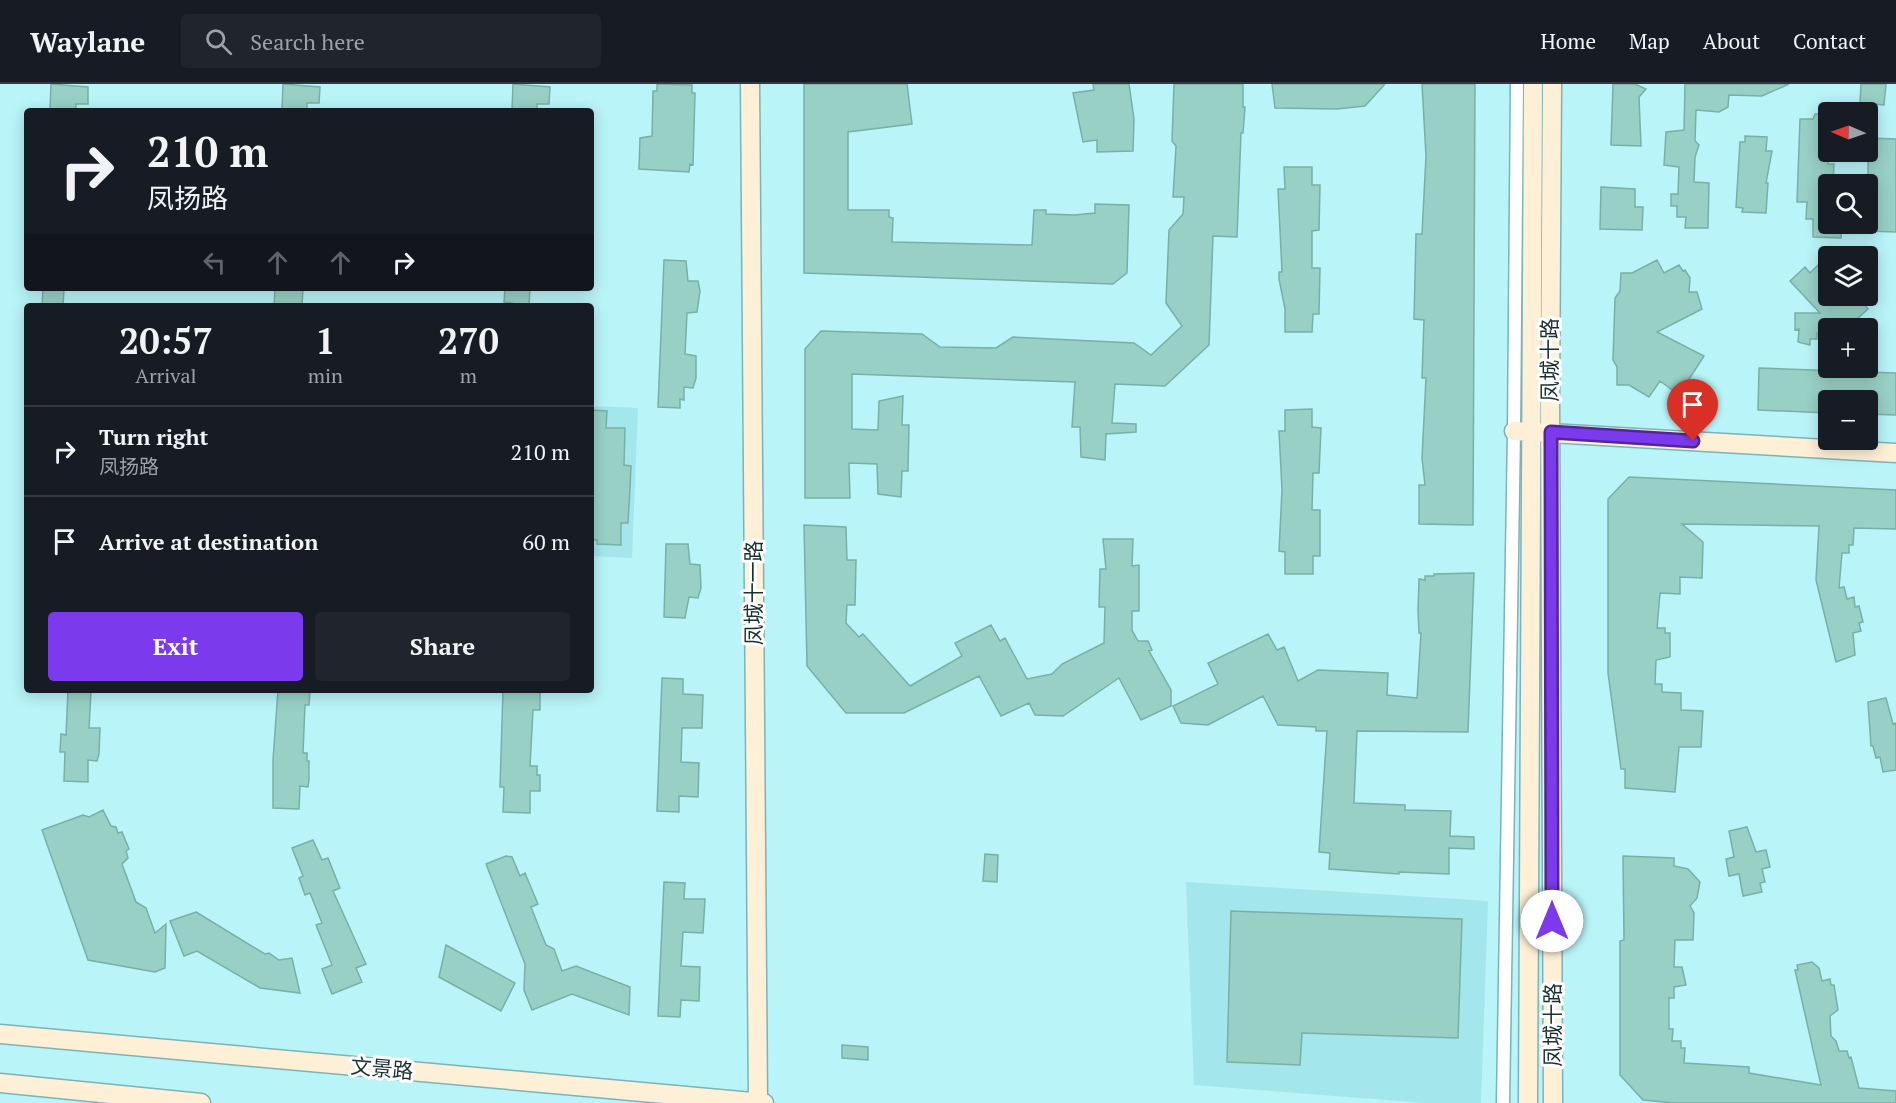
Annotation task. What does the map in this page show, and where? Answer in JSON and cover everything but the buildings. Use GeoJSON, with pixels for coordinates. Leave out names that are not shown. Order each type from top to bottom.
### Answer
{"type":"FeatureCollection","features":[{"type":"Feature","properties":{"kind":"main road","name":"凤城十一路"},"geometry":{"type":"LineString","coordinates":[[750,84],[758,1103]]}},
{"type":"Feature","properties":{"kind":"main road","name":"凤城十路"},"geometry":{"type":"LineString","coordinates":[[1528,1103],[1523,432],[1533,84]]}},
{"type":"Feature","properties":{"kind":"main road","name":"凤城十路"},"geometry":{"type":"LineString","coordinates":[[1552,84],[1554,1103]]}},
{"type":"Feature","properties":{"kind":"main road"},"geometry":{"type":"LineString","coordinates":[[1523,432],[1896,453]]}},
{"type":"Feature","properties":{"kind":"main road","name":"文景路"},"geometry":{"type":"LineString","coordinates":[[0,1034],[764,1103]]}},
{"type":"Feature","properties":{"kind":"main road"},"geometry":{"type":"LineString","coordinates":[[0,1083],[201,1103]]}},
{"type":"Feature","properties":{"kind":"street"},"geometry":{"type":"LineString","coordinates":[[1503,1103],[1523,432],[1517,84]]}},
{"type":"Feature","properties":{"kind":"shaded area"},"geometry":{"type":"Polygon","coordinates":[[[594,406],[638,408],[632,558],[594,556],[594,406]]]}},
{"type":"Feature","properties":{"kind":"shaded area"},"geometry":{"type":"Polygon","coordinates":[[[1186,882],[1488,901],[1481,1103],[1425,1103],[1194,1085],[1186,882]]]}},
{"type":"Feature","properties":{"kind":"route"},"geometry":{"type":"LineString","coordinates":[[1552,921],[1551,432],[1693,441]]}}]}
